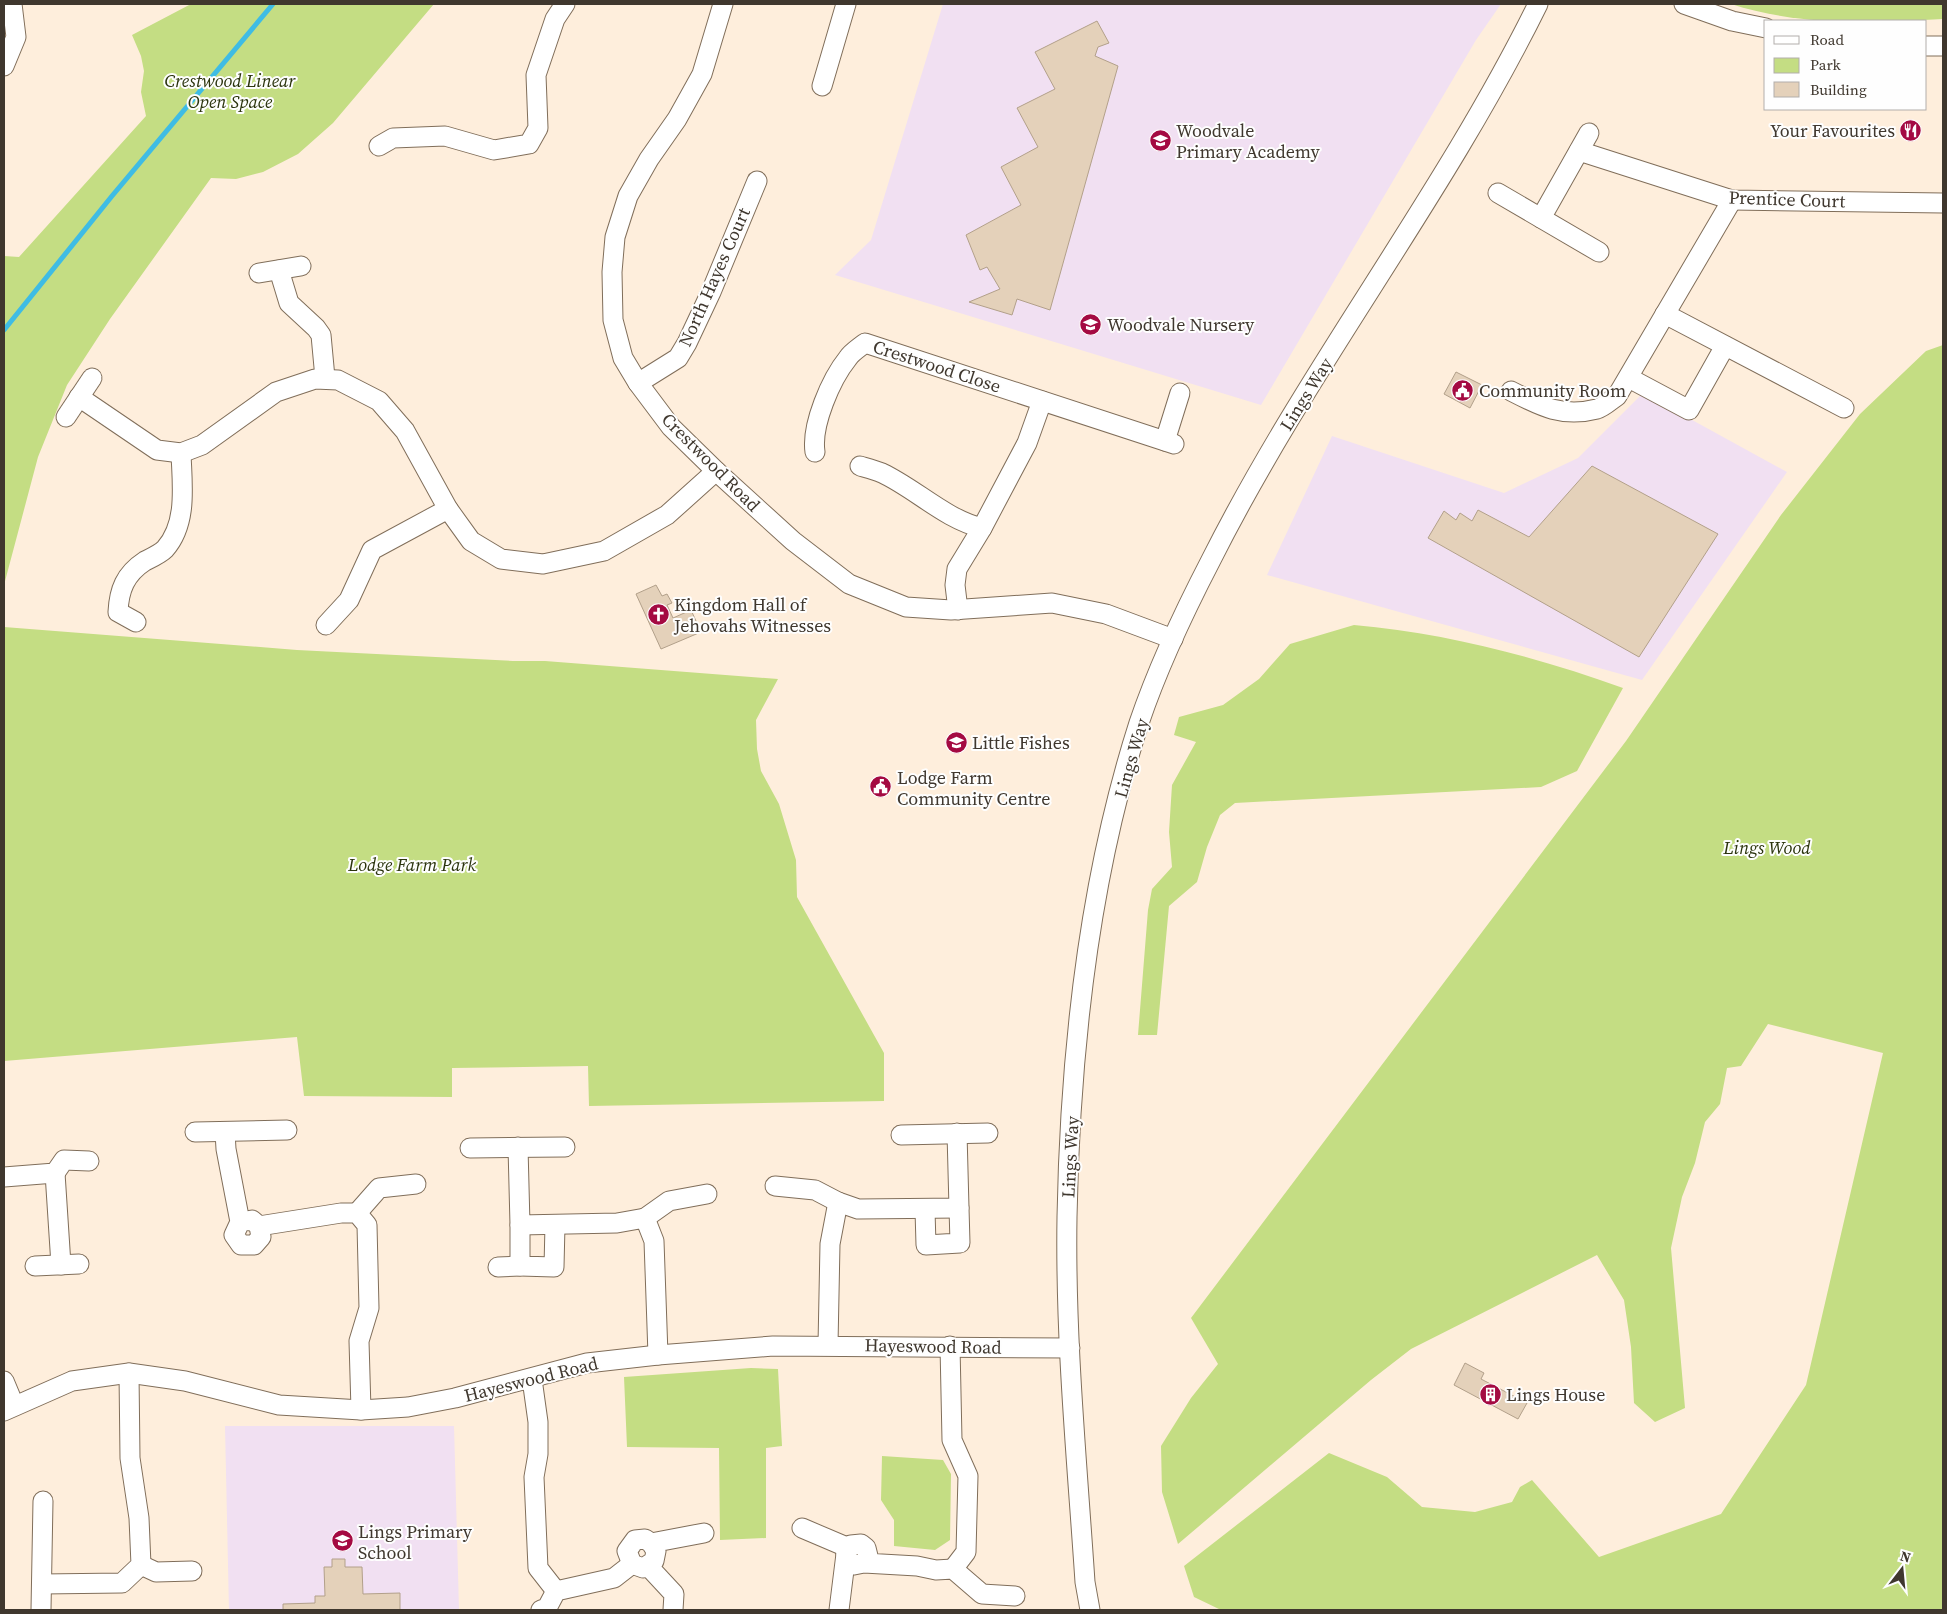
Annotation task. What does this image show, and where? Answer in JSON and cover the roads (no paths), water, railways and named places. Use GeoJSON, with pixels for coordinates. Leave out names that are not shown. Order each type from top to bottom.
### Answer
{"type":"FeatureCollection","features":[{"type":"Feature","properties":{"kind":"street"},"geometry":{"type":"LineString","coordinates":[[4,66],[16,37],[12,4]]}},
{"type":"Feature","properties":{"kind":"street"},"geometry":{"type":"LineString","coordinates":[[379,146],[393,138],[445,136],[494,150],[529,144],[538,128],[536,75],[555,20],[564,4]]}},
{"type":"Feature","properties":{"kind":"street"},"geometry":{"type":"LineString","coordinates":[[822,86],[846,4]]}},
{"type":"Feature","properties":{"kind":"street","name":"Lings Way"},"geometry":{"type":"LineString","coordinates":[[1090,1610],[1085,1582],[1070,1348],[1067,1219],[1080,997],[1108,837],[1140,723],[1173,638],[1212,558],[1266,457],[1487,102],[1538,4]]}},
{"type":"Feature","properties":{"kind":"street"},"geometry":{"type":"LineString","coordinates":[[1684,4],[1732,20],[1764,28]]}},
{"type":"Feature","properties":{"kind":"street","name":"Crestwood Road"},"geometry":{"type":"LineString","coordinates":[[718,5],[702,74],[677,119],[649,159],[628,196],[615,237],[612,272],[613,320],[624,358],[638,383],[672,427],[716,471],[793,541],[849,584],[906,606],[958,610],[1052,603],[1106,614],[1173,638]]}},
{"type":"Feature","properties":{"kind":"street"},"geometry":{"type":"LineString","coordinates":[[1927,46],[1943,46]]}},
{"type":"Feature","properties":{"kind":"street"},"geometry":{"type":"LineString","coordinates":[[1541,218],[1589,133]]}},
{"type":"Feature","properties":{"kind":"street","name":"Prentice Court"},"geometry":{"type":"LineString","coordinates":[[1579,151],[1732,200],[1943,203]]}},
{"type":"Feature","properties":{"kind":"street","name":"North Hayes Court"},"geometry":{"type":"LineString","coordinates":[[638,383],[678,358],[687,343],[711,292],[757,181]]}},
{"type":"Feature","properties":{"kind":"street"},"geometry":{"type":"LineString","coordinates":[[1498,193],[1599,252]]}},
{"type":"Feature","properties":{"kind":"street"},"geometry":{"type":"LineString","coordinates":[[1511,391],[1546,409],[1566,412],[1598,409],[1617,396],[1732,200]]}},
{"type":"Feature","properties":{"kind":"street"},"geometry":{"type":"LineString","coordinates":[[259,273],[301,266]]}},
{"type":"Feature","properties":{"kind":"street"},"geometry":{"type":"LineString","coordinates":[[279,270],[290,304],[316,328],[320,335],[325,378]]}},
{"type":"Feature","properties":{"kind":"street"},"geometry":{"type":"LineString","coordinates":[[1665,314],[1844,408]]}},
{"type":"Feature","properties":{"kind":"street","name":"Crestwood Close"},"geometry":{"type":"LineString","coordinates":[[815,452],[813,438],[835,376],[849,357],[865,343],[1170,443],[1180,392]]}},
{"type":"Feature","properties":{"kind":"street"},"geometry":{"type":"LineString","coordinates":[[1629,378],[1689,410],[1725,346]]}},
{"type":"Feature","properties":{"kind":"street"},"geometry":{"type":"LineString","coordinates":[[66,417],[92,378]]}},
{"type":"Feature","properties":{"kind":"street"},"geometry":{"type":"LineString","coordinates":[[79,397],[157,450],[181,453],[202,445],[276,392],[315,378],[338,380],[379,402],[405,431],[448,509],[471,541],[501,558],[543,564],[604,551],[667,516],[716,471]]}},
{"type":"Feature","properties":{"kind":"street"},"geometry":{"type":"LineString","coordinates":[[958,610],[955,585],[957,569],[982,528],[1027,443],[1042,401]]}},
{"type":"Feature","properties":{"kind":"street"},"geometry":{"type":"LineString","coordinates":[[136,622],[118,612],[119,592],[136,567],[165,549],[178,524],[183,501],[181,453]]}},
{"type":"Feature","properties":{"kind":"street"},"geometry":{"type":"LineString","coordinates":[[860,466],[882,473],[925,500],[971,525],[982,528]]}},
{"type":"Feature","properties":{"kind":"street"},"geometry":{"type":"LineString","coordinates":[[326,625],[348,600],[372,550],[448,509]]}},
{"type":"Feature","properties":{"kind":"street"},"geometry":{"type":"LineString","coordinates":[[195,1132],[287,1130]]}},
{"type":"Feature","properties":{"kind":"street"},"geometry":{"type":"LineString","coordinates":[[225,1132],[226,1149],[240,1222],[234,1230],[234,1235],[238,1243],[245,1247],[254,1245],[259,1241],[261,1232],[259,1226],[341,1213],[357,1213],[379,1188],[416,1184]]}},
{"type":"Feature","properties":{"kind":"street"},"geometry":{"type":"LineString","coordinates":[[925,1210],[926,1245],[960,1243],[956,1133]]}},
{"type":"Feature","properties":{"kind":"street"},"geometry":{"type":"LineString","coordinates":[[901,1135],[988,1133]]}},
{"type":"Feature","properties":{"kind":"street"},"geometry":{"type":"LineString","coordinates":[[518,1147],[520,1266]]}},
{"type":"Feature","properties":{"kind":"street"},"geometry":{"type":"LineString","coordinates":[[470,1148],[565,1147]]}},
{"type":"Feature","properties":{"kind":"street"},"geometry":{"type":"LineString","coordinates":[[34,1266],[70,1264],[55,1173],[64,1160],[88,1161]]}},
{"type":"Feature","properties":{"kind":"street"},"geometry":{"type":"LineString","coordinates":[[4,1177],[55,1173]]}},
{"type":"Feature","properties":{"kind":"street"},"geometry":{"type":"LineString","coordinates":[[775,1186],[815,1190],[838,1202],[858,1209],[925,1210],[958,1208]]}},
{"type":"Feature","properties":{"kind":"street"},"geometry":{"type":"LineString","coordinates":[[520,1225],[617,1224],[645,1218],[669,1201],[707,1194]]}},
{"type":"Feature","properties":{"kind":"street"},"geometry":{"type":"LineString","coordinates":[[828,1346],[830,1244],[838,1202]]}},
{"type":"Feature","properties":{"kind":"street"},"geometry":{"type":"LineString","coordinates":[[357,1213],[367,1225],[369,1308],[359,1340],[361,1410]]}},
{"type":"Feature","properties":{"kind":"street"},"geometry":{"type":"LineString","coordinates":[[645,1218],[654,1241],[658,1355]]}},
{"type":"Feature","properties":{"kind":"street"},"geometry":{"type":"LineString","coordinates":[[498,1266],[554,1267],[556,1225]]}},
{"type":"Feature","properties":{"kind":"street"},"geometry":{"type":"LineString","coordinates":[[950,1346],[952,1440],[968,1476],[966,1552],[953,1569]]}},
{"type":"Feature","properties":{"kind":"street","name":"Hayeswood Road"},"geometry":{"type":"LineString","coordinates":[[9,1408],[72,1381],[130,1373],[185,1381],[279,1404],[361,1410],[408,1407],[455,1398],[587,1363],[658,1355],[752,1347],[950,1346],[1070,1348]]}},
{"type":"Feature","properties":{"kind":"street"},"geometry":{"type":"LineString","coordinates":[[42,1584],[122,1583],[141,1565],[139,1518],[130,1458],[130,1373]]}},
{"type":"Feature","properties":{"kind":"street"},"geometry":{"type":"LineString","coordinates":[[532,1379],[538,1422],[538,1454],[534,1476],[538,1568],[556,1591]]}},
{"type":"Feature","properties":{"kind":"street"},"geometry":{"type":"LineString","coordinates":[[4,1381],[9,1408]]}},
{"type":"Feature","properties":{"kind":"street"},"geometry":{"type":"LineString","coordinates":[[41,1610],[43,1501]]}},
{"type":"Feature","properties":{"kind":"street"},"geometry":{"type":"LineString","coordinates":[[802,1528],[848,1551]]}},
{"type":"Feature","properties":{"kind":"street"},"geometry":{"type":"LineString","coordinates":[[673,1610],[674,1594],[627,1555],[631,1543],[640,1539],[651,1542],[704,1533]]}},
{"type":"Feature","properties":{"kind":"street"},"geometry":{"type":"LineString","coordinates":[[541,1610],[547,1608],[556,1591],[614,1578],[656,1556],[651,1542]]}},
{"type":"Feature","properties":{"kind":"street"},"geometry":{"type":"LineString","coordinates":[[848,1551],[849,1561],[854,1565],[864,1563],[916,1566],[936,1570],[953,1569],[982,1594],[1015,1596]]}},
{"type":"Feature","properties":{"kind":"street"},"geometry":{"type":"LineString","coordinates":[[839,1610],[848,1551]]}},
{"type":"Feature","properties":{"kind":"street"},"geometry":{"type":"LineString","coordinates":[[141,1565],[156,1572],[192,1571]]}},
{"type":"Feature","properties":{"kind":"waterway"},"geometry":{"type":"LineString","coordinates":[[4,330],[112,196],[273,4]]}},
{"type":"Feature","properties":{"kind":"place","name":"Your Favourites"},"geometry":{"type":"Point","coordinates":[1911,130]}},
{"type":"Feature","properties":{"kind":"place","name":"Woodvale Primary Academy"},"geometry":{"type":"Point","coordinates":[1160,140]}},
{"type":"Feature","properties":{"kind":"place","name":"Woodvale Nursery"},"geometry":{"type":"Point","coordinates":[1091,324]}},
{"type":"Feature","properties":{"kind":"place","name":"Community Room"},"geometry":{"type":"Point","coordinates":[1463,390]}},
{"type":"Feature","properties":{"kind":"place","name":"Kingdom Hall of Jehovahs Witnesses"},"geometry":{"type":"Point","coordinates":[658,614]}},
{"type":"Feature","properties":{"kind":"place","name":"Little Fishes"},"geometry":{"type":"Point","coordinates":[956,742]}},
{"type":"Feature","properties":{"kind":"place","name":"Lodge Farm Community Centre"},"geometry":{"type":"Point","coordinates":[881,787]}},
{"type":"Feature","properties":{"kind":"place","name":"Lings House"},"geometry":{"type":"Point","coordinates":[1490,1394]}},
{"type":"Feature","properties":{"kind":"place","name":"Lings Primary School"},"geometry":{"type":"Point","coordinates":[342,1541]}},
{"type":"Feature","properties":{"kind":"park label","name":"Crestwood Linear Open Space"},"geometry":{"type":"Point","coordinates":[230,90]}},
{"type":"Feature","properties":{"kind":"park label","name":"Lings Wood"},"geometry":{"type":"Point","coordinates":[1767,847]}},
{"type":"Feature","properties":{"kind":"park label","name":"Lodge Farm Park"},"geometry":{"type":"Point","coordinates":[412,864]}}]}
